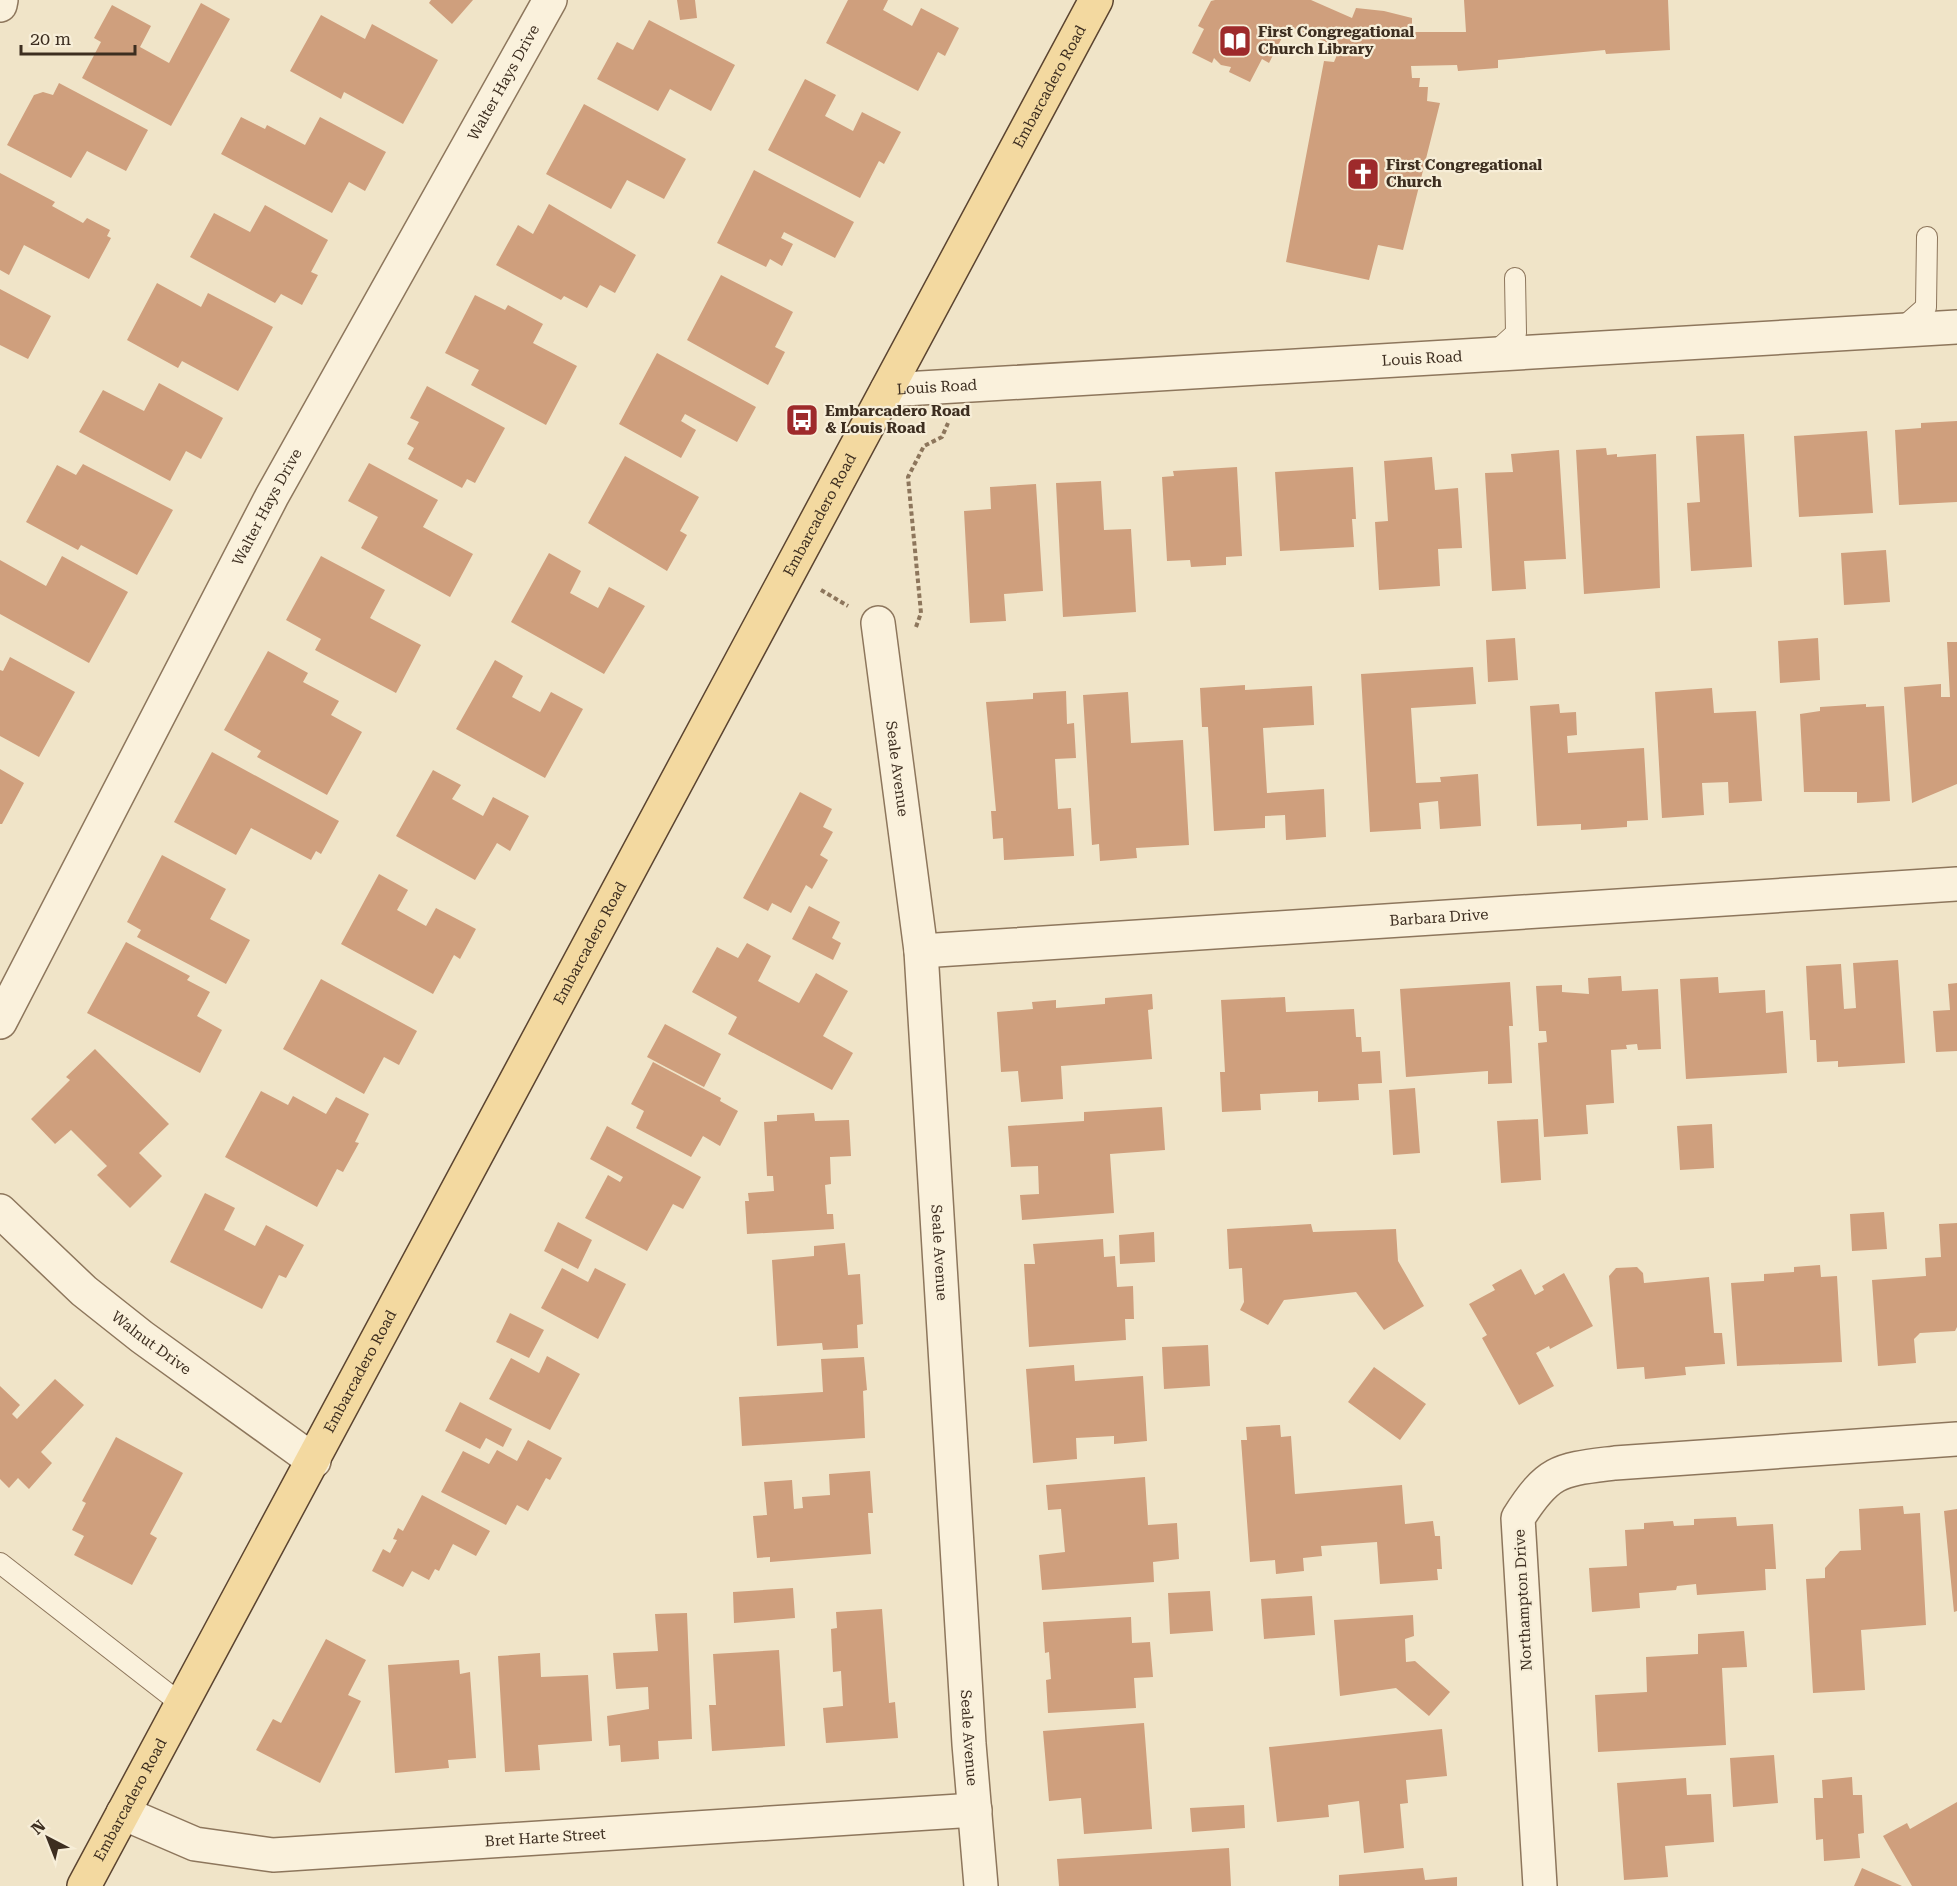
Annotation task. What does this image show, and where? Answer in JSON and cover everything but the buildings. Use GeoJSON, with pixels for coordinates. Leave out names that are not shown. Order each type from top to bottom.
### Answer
{"type":"FeatureCollection","features":[{"type":"Feature","properties":{"kind":"main road","name":"Embarcadero Road"},"geometry":{"type":"LineString","coordinates":[[84,1886],[180,1703],[314,1461],[1096,0]]}},
{"type":"Feature","properties":{"kind":"street"},"geometry":{"type":"LineString","coordinates":[[0,5],[1,0]]}},
{"type":"Feature","properties":{"kind":"street","name":"Walter Hays Drive"},"geometry":{"type":"LineString","coordinates":[[0,1022],[272,496],[550,0]]}},
{"type":"Feature","properties":{"kind":"street","name":"Louis Road"},"geometry":{"type":"LineString","coordinates":[[887,390],[1957,327]]}},
{"type":"Feature","properties":{"kind":"street","name":"Seale Avenue"},"geometry":{"type":"LineString","coordinates":[[879,623],[921,951],[981,1886]]}},
{"type":"Feature","properties":{"kind":"street","name":"Barbara Drive"},"geometry":{"type":"LineString","coordinates":[[921,951],[1957,884]]}},
{"type":"Feature","properties":{"kind":"street","name":"Walnut Drive"},"geometry":{"type":"LineString","coordinates":[[0,1211],[109,1311],[314,1461]]}},
{"type":"Feature","properties":{"kind":"street","name":"Northampton Drive"},"geometry":{"type":"LineString","coordinates":[[1540,1886],[1518,1518],[1538,1487],[1567,1469],[1957,1439]]}},
{"type":"Feature","properties":{"kind":"street","name":"Bret Harte Street"},"geometry":{"type":"LineString","coordinates":[[123,1813],[195,1845],[273,1855],[975,1810]]}},
{"type":"Feature","properties":{"kind":"lane"},"geometry":{"type":"LineString","coordinates":[[1900,330],[1926,307],[1927,237]]}},
{"type":"Feature","properties":{"kind":"lane"},"geometry":{"type":"LineString","coordinates":[[1493,354],[1516,333],[1515,278]]}},
{"type":"Feature","properties":{"kind":"lane"},"geometry":{"type":"LineString","coordinates":[[0,1563],[180,1703]]}},
{"type":"Feature","properties":{"kind":"path"},"geometry":{"type":"LineString","coordinates":[[789,573],[879,623],[902,634],[911,632],[918,625],[921,613],[908,477],[924,446],[942,437]]}},
{"type":"Feature","properties":{"kind":"place","name":"First Congregational Church Library"},"geometry":{"type":"Point","coordinates":[1235,41]}},
{"type":"Feature","properties":{"kind":"place","name":"First Congregational Church"},"geometry":{"type":"Point","coordinates":[1363,174]}},
{"type":"Feature","properties":{"kind":"place","name":"Embarcadero Road & Louis Road"},"geometry":{"type":"Point","coordinates":[802,420]}}]}
